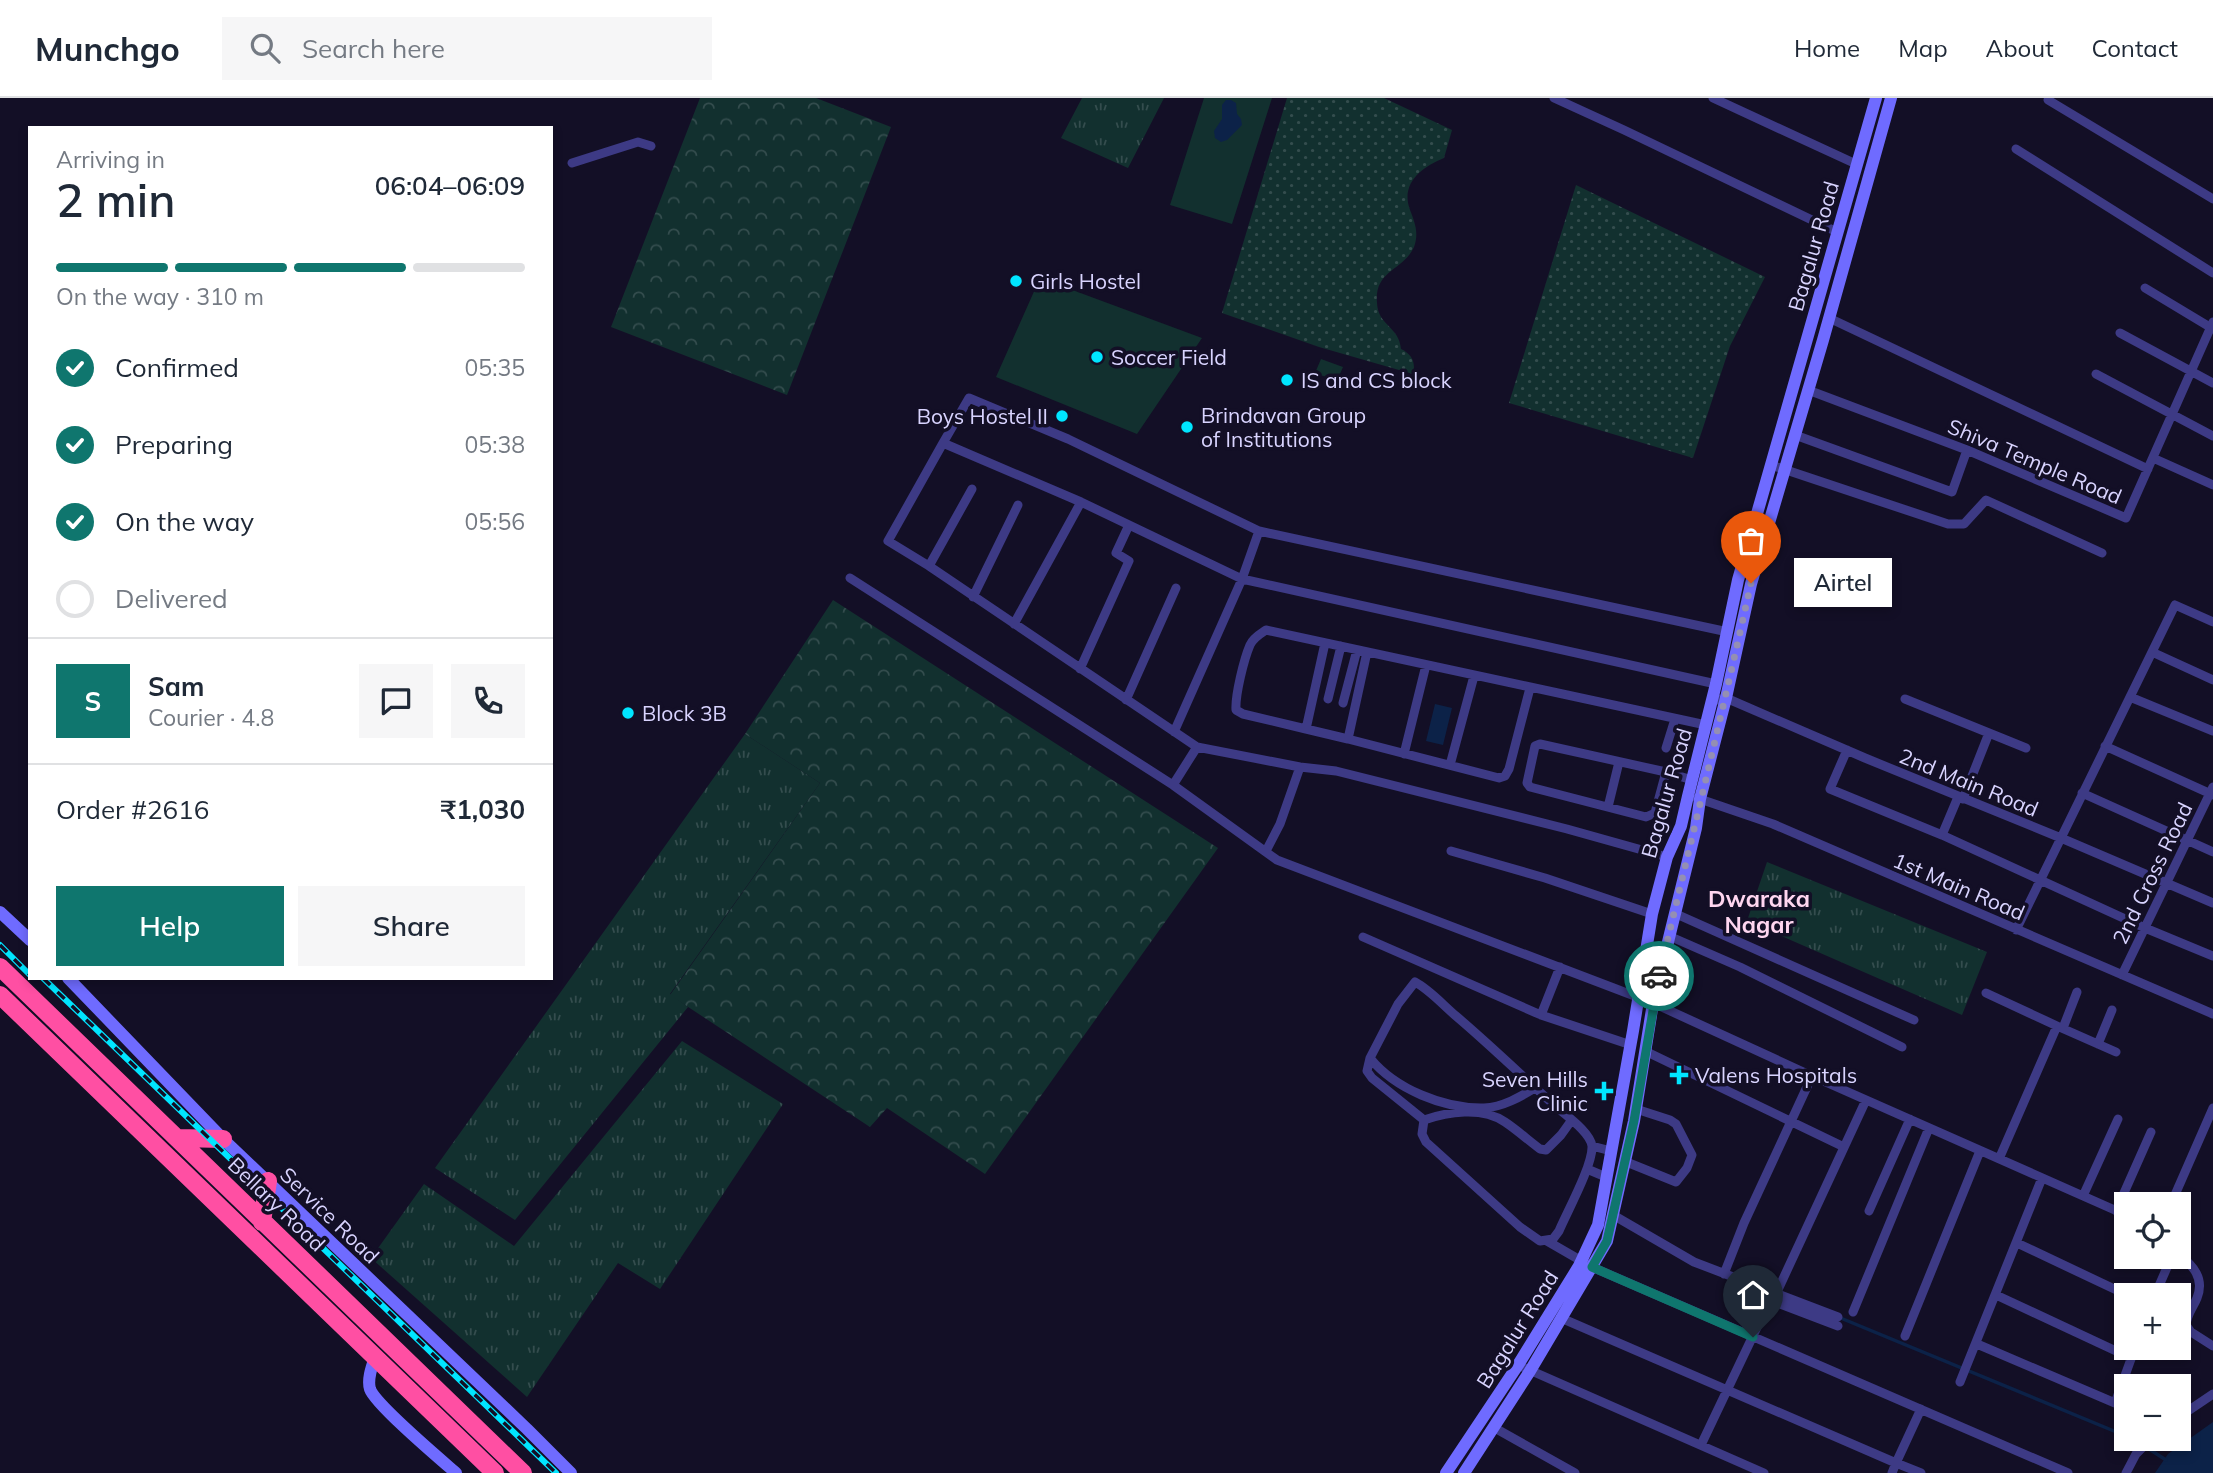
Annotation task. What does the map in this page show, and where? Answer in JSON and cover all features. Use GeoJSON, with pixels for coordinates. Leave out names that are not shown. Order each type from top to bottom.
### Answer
{"type":"FeatureCollection","features":[{"type":"Feature","properties":{"kind":"highway","name":"Bellary Road"},"geometry":{"type":"LineString","coordinates":[[0,968],[523,1473]]}},
{"type":"Feature","properties":{"kind":"highway","name":"Bellary Road"},"geometry":{"type":"LineString","coordinates":[[0,995],[495,1473]]}},
{"type":"Feature","properties":{"kind":"highway"},"geometry":{"type":"LineString","coordinates":[[178,1138],[223,1139]]}},
{"type":"Feature","properties":{"kind":"highway"},"geometry":{"type":"LineString","coordinates":[[262,1222],[268,1181]]}},
{"type":"Feature","properties":{"kind":"main road","name":"Bagalur Road"},"geometry":{"type":"LineString","coordinates":[[1464,1473],[1530,1371],[1560,1318],[1587,1264],[1598,1225],[1624,1161],[1636,1109],[1653,1003],[1696,828],[1692,780],[1738,580],[1876,98]]}},
{"type":"Feature","properties":{"kind":"main road","name":"Bagalur Road"},"geometry":{"type":"LineString","coordinates":[[1446,1473],[1587,1264],[1607,1241],[1613,1215],[1606,1177],[1652,914],[1667,857],[1694,797],[1726,698],[1751,583],[1829,318],[1888,99]]}},
{"type":"Feature","properties":{"kind":"main road"},"geometry":{"type":"LineString","coordinates":[[0,912],[28,938]]}},
{"type":"Feature","properties":{"kind":"main road","name":"Service Road"},"geometry":{"type":"LineString","coordinates":[[70,980],[223,1139],[570,1473]]}},
{"type":"Feature","properties":{"kind":"main road"},"geometry":{"type":"LineString","coordinates":[[375,1357],[370,1380],[372,1393],[456,1473]]}},
{"type":"Feature","properties":{"kind":"street"},"geometry":{"type":"LineString","coordinates":[[1554,98],[1837,232]]}},
{"type":"Feature","properties":{"kind":"street"},"geometry":{"type":"LineString","coordinates":[[1713,98],[1856,164]]}},
{"type":"Feature","properties":{"kind":"street"},"geometry":{"type":"LineString","coordinates":[[2048,100],[2213,200]]}},
{"type":"Feature","properties":{"kind":"street"},"geometry":{"type":"LineString","coordinates":[[572,163],[638,142],[651,146]]}},
{"type":"Feature","properties":{"kind":"street"},"geometry":{"type":"LineString","coordinates":[[2016,149],[2213,273]]}},
{"type":"Feature","properties":{"kind":"street"},"geometry":{"type":"LineString","coordinates":[[2145,288],[2212,326]]}},
{"type":"Feature","properties":{"kind":"street"},"geometry":{"type":"LineString","coordinates":[[1829,318],[2148,469]]}},
{"type":"Feature","properties":{"kind":"street","name":"Shiva Temple Road"},"geometry":{"type":"LineString","coordinates":[[1808,390],[1967,450],[2126,518],[2212,326]]}},
{"type":"Feature","properties":{"kind":"street"},"geometry":{"type":"LineString","coordinates":[[2120,332],[2213,383]]}},
{"type":"Feature","properties":{"kind":"street"},"geometry":{"type":"LineString","coordinates":[[2096,374],[2213,436]]}},
{"type":"Feature","properties":{"kind":"street"},"geometry":{"type":"LineString","coordinates":[[1667,857],[1336,771],[1300,767],[1197,747],[888,541],[969,398],[1068,439],[1259,531],[1728,632]]}},
{"type":"Feature","properties":{"kind":"street"},"geometry":{"type":"LineString","coordinates":[[1795,435],[1952,492],[1967,450]]}},
{"type":"Feature","properties":{"kind":"street"},"geometry":{"type":"LineString","coordinates":[[943,443],[1081,502],[1242,579],[1716,684]]}},
{"type":"Feature","properties":{"kind":"street"},"geometry":{"type":"LineString","coordinates":[[2153,458],[2213,485]]}},
{"type":"Feature","properties":{"kind":"street"},"geometry":{"type":"LineString","coordinates":[[1771,465],[1948,524],[1964,524],[1986,500],[2102,553]]}},
{"type":"Feature","properties":{"kind":"street"},"geometry":{"type":"LineString","coordinates":[[929,566],[972,489]]}},
{"type":"Feature","properties":{"kind":"street"},"geometry":{"type":"LineString","coordinates":[[1014,624],[1081,502]]}},
{"type":"Feature","properties":{"kind":"street"},"geometry":{"type":"LineString","coordinates":[[973,597],[1018,505]]}},
{"type":"Feature","properties":{"kind":"street"},"geometry":{"type":"LineString","coordinates":[[1080,669],[1129,561],[1115,553],[1129,525]]}},
{"type":"Feature","properties":{"kind":"street"},"geometry":{"type":"LineString","coordinates":[[1174,732],[1242,579],[1259,531]]}},
{"type":"Feature","properties":{"kind":"street"},"geometry":{"type":"LineString","coordinates":[[850,578],[1173,786],[1277,860],[1639,997],[2114,1210]]}},
{"type":"Feature","properties":{"kind":"street"},"geometry":{"type":"LineString","coordinates":[[1126,700],[1176,587]]}},
{"type":"Feature","properties":{"kind":"street"},"geometry":{"type":"LineString","coordinates":[[2016,930],[2175,605],[2213,622]]}},
{"type":"Feature","properties":{"kind":"street"},"geometry":{"type":"LineString","coordinates":[[1530,688],[1509,769],[1505,776],[1499,778],[1243,714],[1236,710],[1250,642],[1266,630],[1706,725]]}},
{"type":"Feature","properties":{"kind":"street"},"geometry":{"type":"LineString","coordinates":[[1306,729],[1325,643]]}},
{"type":"Feature","properties":{"kind":"street"},"geometry":{"type":"LineString","coordinates":[[1328,699],[1340,646]]}},
{"type":"Feature","properties":{"kind":"street"},"geometry":{"type":"LineString","coordinates":[[1343,703],[1362,651]]}},
{"type":"Feature","properties":{"kind":"street"},"geometry":{"type":"LineString","coordinates":[[1348,739],[1362,651]]}},
{"type":"Feature","properties":{"kind":"street"},"geometry":{"type":"LineString","coordinates":[[2152,652],[2213,680]]}},
{"type":"Feature","properties":{"kind":"street"},"geometry":{"type":"LineString","coordinates":[[1404,754],[1426,665]]}},
{"type":"Feature","properties":{"kind":"street"},"geometry":{"type":"LineString","coordinates":[[1450,765],[1474,676]]}},
{"type":"Feature","properties":{"kind":"street"},"geometry":{"type":"LineString","coordinates":[[2130,696],[2213,731]]}},
{"type":"Feature","properties":{"kind":"street"},"geometry":{"type":"LineString","coordinates":[[1712,701],[1726,698]]}},
{"type":"Feature","properties":{"kind":"street","name":"2nd Main Road"},"geometry":{"type":"LineString","coordinates":[[1726,698],[2213,903]]}},
{"type":"Feature","properties":{"kind":"street"},"geometry":{"type":"LineString","coordinates":[[1905,699],[2026,748]]}},
{"type":"Feature","properties":{"kind":"street"},"geometry":{"type":"LineString","coordinates":[[1666,748],[1675,719]]}},
{"type":"Feature","properties":{"kind":"street"},"geometry":{"type":"LineString","coordinates":[[1942,835],[1989,733]]}},
{"type":"Feature","properties":{"kind":"street"},"geometry":{"type":"LineString","coordinates":[[1665,772],[1655,813],[1646,817],[1531,787],[1527,783],[1535,746],[1540,744],[1665,772],[1692,780]]}},
{"type":"Feature","properties":{"kind":"street"},"geometry":{"type":"LineString","coordinates":[[2105,746],[2212,792]]}},
{"type":"Feature","properties":{"kind":"street"},"geometry":{"type":"LineString","coordinates":[[1173,786],[1197,747]]}},
{"type":"Feature","properties":{"kind":"street"},"geometry":{"type":"LineString","coordinates":[[1847,750],[1830,789],[1942,835],[2145,928],[2213,956]]}},
{"type":"Feature","properties":{"kind":"street"},"geometry":{"type":"LineString","coordinates":[[1608,807],[1619,762]]}},
{"type":"Feature","properties":{"kind":"street"},"geometry":{"type":"LineString","coordinates":[[1266,851],[1280,824],[1300,767]]}},
{"type":"Feature","properties":{"kind":"street","name":"2nd Cross Road"},"geometry":{"type":"LineString","coordinates":[[2122,975],[2212,792]]}},
{"type":"Feature","properties":{"kind":"street"},"geometry":{"type":"LineString","coordinates":[[2082,793],[2213,852]]}},
{"type":"Feature","properties":{"kind":"street","name":"1st Main Road"},"geometry":{"type":"LineString","coordinates":[[1694,797],[1773,824],[2213,1014]]}},
{"type":"Feature","properties":{"kind":"street"},"geometry":{"type":"LineString","coordinates":[[1451,851],[1545,878],[1652,914]]}},
{"type":"Feature","properties":{"kind":"street"},"geometry":{"type":"LineString","coordinates":[[1674,914],[1914,1020]]}},
{"type":"Feature","properties":{"kind":"street"},"geometry":{"type":"LineString","coordinates":[[1669,936],[1741,967],[1902,1047]]}},
{"type":"Feature","properties":{"kind":"street"},"geometry":{"type":"LineString","coordinates":[[1363,937],[1541,1015],[1631,1045]]}},
{"type":"Feature","properties":{"kind":"street"},"geometry":{"type":"LineString","coordinates":[[1541,1015],[1560,967]]}},
{"type":"Feature","properties":{"kind":"street"},"geometry":{"type":"LineString","coordinates":[[1415,982],[1491,1046],[1588,1136],[1592,1146],[1587,1169],[1559,1231],[1552,1239],[1540,1241],[1520,1227],[1426,1142],[1422,1134],[1424,1120],[1367,1071],[1370,1058],[1398,1004],[1415,982]]}},
{"type":"Feature","properties":{"kind":"street"},"geometry":{"type":"LineString","coordinates":[[1999,1159],[2077,992]]}},
{"type":"Feature","properties":{"kind":"street"},"geometry":{"type":"LineString","coordinates":[[1986,993],[2116,1052]]}},
{"type":"Feature","properties":{"kind":"street"},"geometry":{"type":"LineString","coordinates":[[2098,1044],[2112,1010]]}},
{"type":"Feature","properties":{"kind":"street"},"geometry":{"type":"LineString","coordinates":[[1645,1051],[1844,1147]]}},
{"type":"Feature","properties":{"kind":"street"},"geometry":{"type":"LineString","coordinates":[[1370,1058],[1377,1066],[1414,1091],[1457,1105],[1485,1108],[1512,1101],[1535,1088]]}},
{"type":"Feature","properties":{"kind":"street"},"geometry":{"type":"LineString","coordinates":[[1724,1275],[1744,1223],[1812,1076]]}},
{"type":"Feature","properties":{"kind":"street"},"geometry":{"type":"LineString","coordinates":[[1776,1294],[1866,1100]]}},
{"type":"Feature","properties":{"kind":"street"},"geometry":{"type":"LineString","coordinates":[[2176,1192],[2213,1108]]}},
{"type":"Feature","properties":{"kind":"street"},"geometry":{"type":"LineString","coordinates":[[1624,1161],[1676,1182],[1691,1161],[1692,1156],[1676,1124],[1636,1109]]}},
{"type":"Feature","properties":{"kind":"street"},"geometry":{"type":"LineString","coordinates":[[1424,1120],[1458,1111],[1496,1117],[1540,1149],[1546,1150],[1571,1121]]}},
{"type":"Feature","properties":{"kind":"street"},"geometry":{"type":"LineString","coordinates":[[1870,1211],[1910,1119]]}},
{"type":"Feature","properties":{"kind":"street"},"geometry":{"type":"LineString","coordinates":[[2083,1196],[2119,1119]]}},
{"type":"Feature","properties":{"kind":"street"},"geometry":{"type":"LineString","coordinates":[[1853,1312],[1929,1128]]}},
{"type":"Feature","properties":{"kind":"street"},"geometry":{"type":"LineString","coordinates":[[2124,1192],[2151,1132]]}},
{"type":"Feature","properties":{"kind":"street"},"geometry":{"type":"LineString","coordinates":[[1592,1146],[1611,1150]]}},
{"type":"Feature","properties":{"kind":"street"},"geometry":{"type":"LineString","coordinates":[[1905,1336],[1980,1151]]}},
{"type":"Feature","properties":{"kind":"street"},"geometry":{"type":"LineString","coordinates":[[1587,1169],[1606,1177]]}},
{"type":"Feature","properties":{"kind":"street"},"geometry":{"type":"LineString","coordinates":[[1960,1382],[2042,1178]]}},
{"type":"Feature","properties":{"kind":"street"},"geometry":{"type":"LineString","coordinates":[[1613,1215],[1693,1262],[1838,1321],[1770,1300],[1701,1445]]}},
{"type":"Feature","properties":{"kind":"street"},"geometry":{"type":"LineString","coordinates":[[1547,1241],[1587,1264],[2068,1473]]}},
{"type":"Feature","properties":{"kind":"street"},"geometry":{"type":"LineString","coordinates":[[2017,1243],[2114,1289]]}},
{"type":"Feature","properties":{"kind":"street"},"geometry":{"type":"LineString","coordinates":[[2191,1265],[2199,1275],[2198,1295],[2187,1316],[2186,1325],[2191,1332],[2213,1346]]}},
{"type":"Feature","properties":{"kind":"street"},"geometry":{"type":"LineString","coordinates":[[1996,1296],[2114,1350]]}},
{"type":"Feature","properties":{"kind":"street"},"geometry":{"type":"LineString","coordinates":[[1560,1318],[1894,1468],[1921,1473]]}},
{"type":"Feature","properties":{"kind":"street"},"geometry":{"type":"LineString","coordinates":[[1977,1343],[2115,1403],[2131,1360]]}},
{"type":"Feature","properties":{"kind":"street"},"geometry":{"type":"LineString","coordinates":[[1518,1365],[1764,1473]]}},
{"type":"Feature","properties":{"kind":"street"},"geometry":{"type":"LineString","coordinates":[[2191,1409],[2213,1394]]}},
{"type":"Feature","properties":{"kind":"street"},"geometry":{"type":"LineString","coordinates":[[1894,1468],[1921,1409]]}},
{"type":"Feature","properties":{"kind":"street"},"geometry":{"type":"LineString","coordinates":[[1493,1427],[1575,1473]]}},
{"type":"Feature","properties":{"kind":"street"},"geometry":{"type":"LineString","coordinates":[[2126,1473],[2139,1451]]}},
{"type":"Feature","properties":{"kind":"green space"},"geometry":{"type":"Polygon","coordinates":[[[700,98],[816,98],[891,127],[787,395],[611,327],[700,98]]]}},
{"type":"Feature","properties":{"kind":"green space"},"geometry":{"type":"Polygon","coordinates":[[[1082,98],[1164,98],[1128,168],[1061,138],[1082,98]]]}},
{"type":"Feature","properties":{"kind":"green space"},"geometry":{"type":"Polygon","coordinates":[[[1204,98],[1272,98],[1232,224],[1170,205],[1204,98]]]}},
{"type":"Feature","properties":{"kind":"green space"},"geometry":{"type":"Polygon","coordinates":[[[1287,98],[1384,98],[1452,130],[1444,158],[1421,171],[1408,192],[1416,228],[1414,247],[1403,261],[1384,277],[1377,292],[1378,311],[1397,335],[1401,349],[1412,359],[1413,374],[1319,347],[1222,313],[1287,98]]]}},
{"type":"Feature","properties":{"kind":"green space"},"geometry":{"type":"Polygon","coordinates":[[[1576,185],[1765,277],[1730,346],[1693,458],[1509,403],[1576,185]]]}},
{"type":"Feature","properties":{"kind":"green space","name":"Soccer Field"},"geometry":{"type":"Polygon","coordinates":[[[1040,278],[1202,338],[1137,434],[996,377],[1040,278]]]}},
{"type":"Feature","properties":{"kind":"green space"},"geometry":{"type":"Polygon","coordinates":[[[1321,359],[1343,367],[1337,381],[1315,373],[1321,359]]]}},
{"type":"Feature","properties":{"kind":"green space"},"geometry":{"type":"Polygon","coordinates":[[[833,600],[1218,848],[985,1174],[887,1108],[870,1127],[670,995],[820,783],[745,734],[833,600]]]}},
{"type":"Feature","properties":{"kind":"green space"},"geometry":{"type":"Polygon","coordinates":[[[745,734],[820,783],[670,994],[688,1007],[515,1220],[435,1168],[745,734]]]}},
{"type":"Feature","properties":{"kind":"green space"},"geometry":{"type":"Polygon","coordinates":[[[1767,862],[1987,952],[1962,1015],[1747,921],[1767,862]]]}},
{"type":"Feature","properties":{"kind":"green space"},"geometry":{"type":"Polygon","coordinates":[[[682,1041],[783,1104],[660,1289],[618,1263],[527,1397],[371,1258],[424,1184],[514,1246],[682,1041]]]}},
{"type":"Feature","properties":{"kind":"water"},"geometry":{"type":"Polygon","coordinates":[[[1226,100],[1236,103],[1242,125],[1227,140],[1221,142],[1215,138],[1214,131],[1222,119],[1222,105],[1226,100]]]}},
{"type":"Feature","properties":{"kind":"water"},"geometry":{"type":"Polygon","coordinates":[[[1435,704],[1452,708],[1443,745],[1426,741],[1435,704]]]}},
{"type":"Feature","properties":{"kind":"water"},"geometry":{"type":"Polygon","coordinates":[[[2213,1422],[2213,1473],[2155,1473],[2172,1451],[2191,1451],[2191,1438],[2213,1422]]]}},
{"type":"Feature","properties":{"kind":"waterway"},"geometry":{"type":"LineString","coordinates":[[1843,1319],[2114,1431]]}},
{"type":"Feature","properties":{"kind":"waterway"},"geometry":{"type":"LineString","coordinates":[[2152,1451],[2166,1460]]}},
{"type":"Feature","properties":{"kind":"railway"},"geometry":{"type":"LineString","coordinates":[[0,945],[28,973]]}},
{"type":"Feature","properties":{"kind":"railway"},"geometry":{"type":"LineString","coordinates":[[45,980],[556,1473]]}},
{"type":"Feature","properties":{"kind":"way so far"},"geometry":{"type":"LineString","coordinates":[[1659,976],[1696,828],[1700,799],[1751,583]]}},
{"type":"Feature","properties":{"kind":"place","name":"Girls Hostel"},"geometry":{"type":"Point","coordinates":[1016,281]}},
{"type":"Feature","properties":{"kind":"place","name":"Soccer Field"},"geometry":{"type":"Point","coordinates":[1097,357]}},
{"type":"Feature","properties":{"kind":"place","name":"IS and CS block"},"geometry":{"type":"Point","coordinates":[1287,380]}},
{"type":"Feature","properties":{"kind":"place","name":"Boys Hostel II"},"geometry":{"type":"Point","coordinates":[1062,416]}},
{"type":"Feature","properties":{"kind":"place","name":"Brindavan Group of Institutions"},"geometry":{"type":"Point","coordinates":[1187,427]}},
{"type":"Feature","properties":{"kind":"place","name":"Airtel"},"geometry":{"type":"Point","coordinates":[1751,583]}},
{"type":"Feature","properties":{"kind":"place","name":"Block 3B"},"geometry":{"type":"Point","coordinates":[628,713]}},
{"type":"Feature","properties":{"kind":"place","name":"Valens Hospitals"},"geometry":{"type":"Point","coordinates":[1679,1075]}},
{"type":"Feature","properties":{"kind":"place","name":"Seven Hills Clinic"},"geometry":{"type":"Point","coordinates":[1604,1091]}},
{"type":"Feature","properties":{"kind":"district","name":"Dwaraka Nagar"},"geometry":{"type":"Point","coordinates":[1759,911]}},
{"type":"Feature","properties":{"kind":"route"},"geometry":{"type":"LineString","coordinates":[[1659,976],[1634,1121],[1607,1241],[1592,1267],[1753,1337]]}}]}
